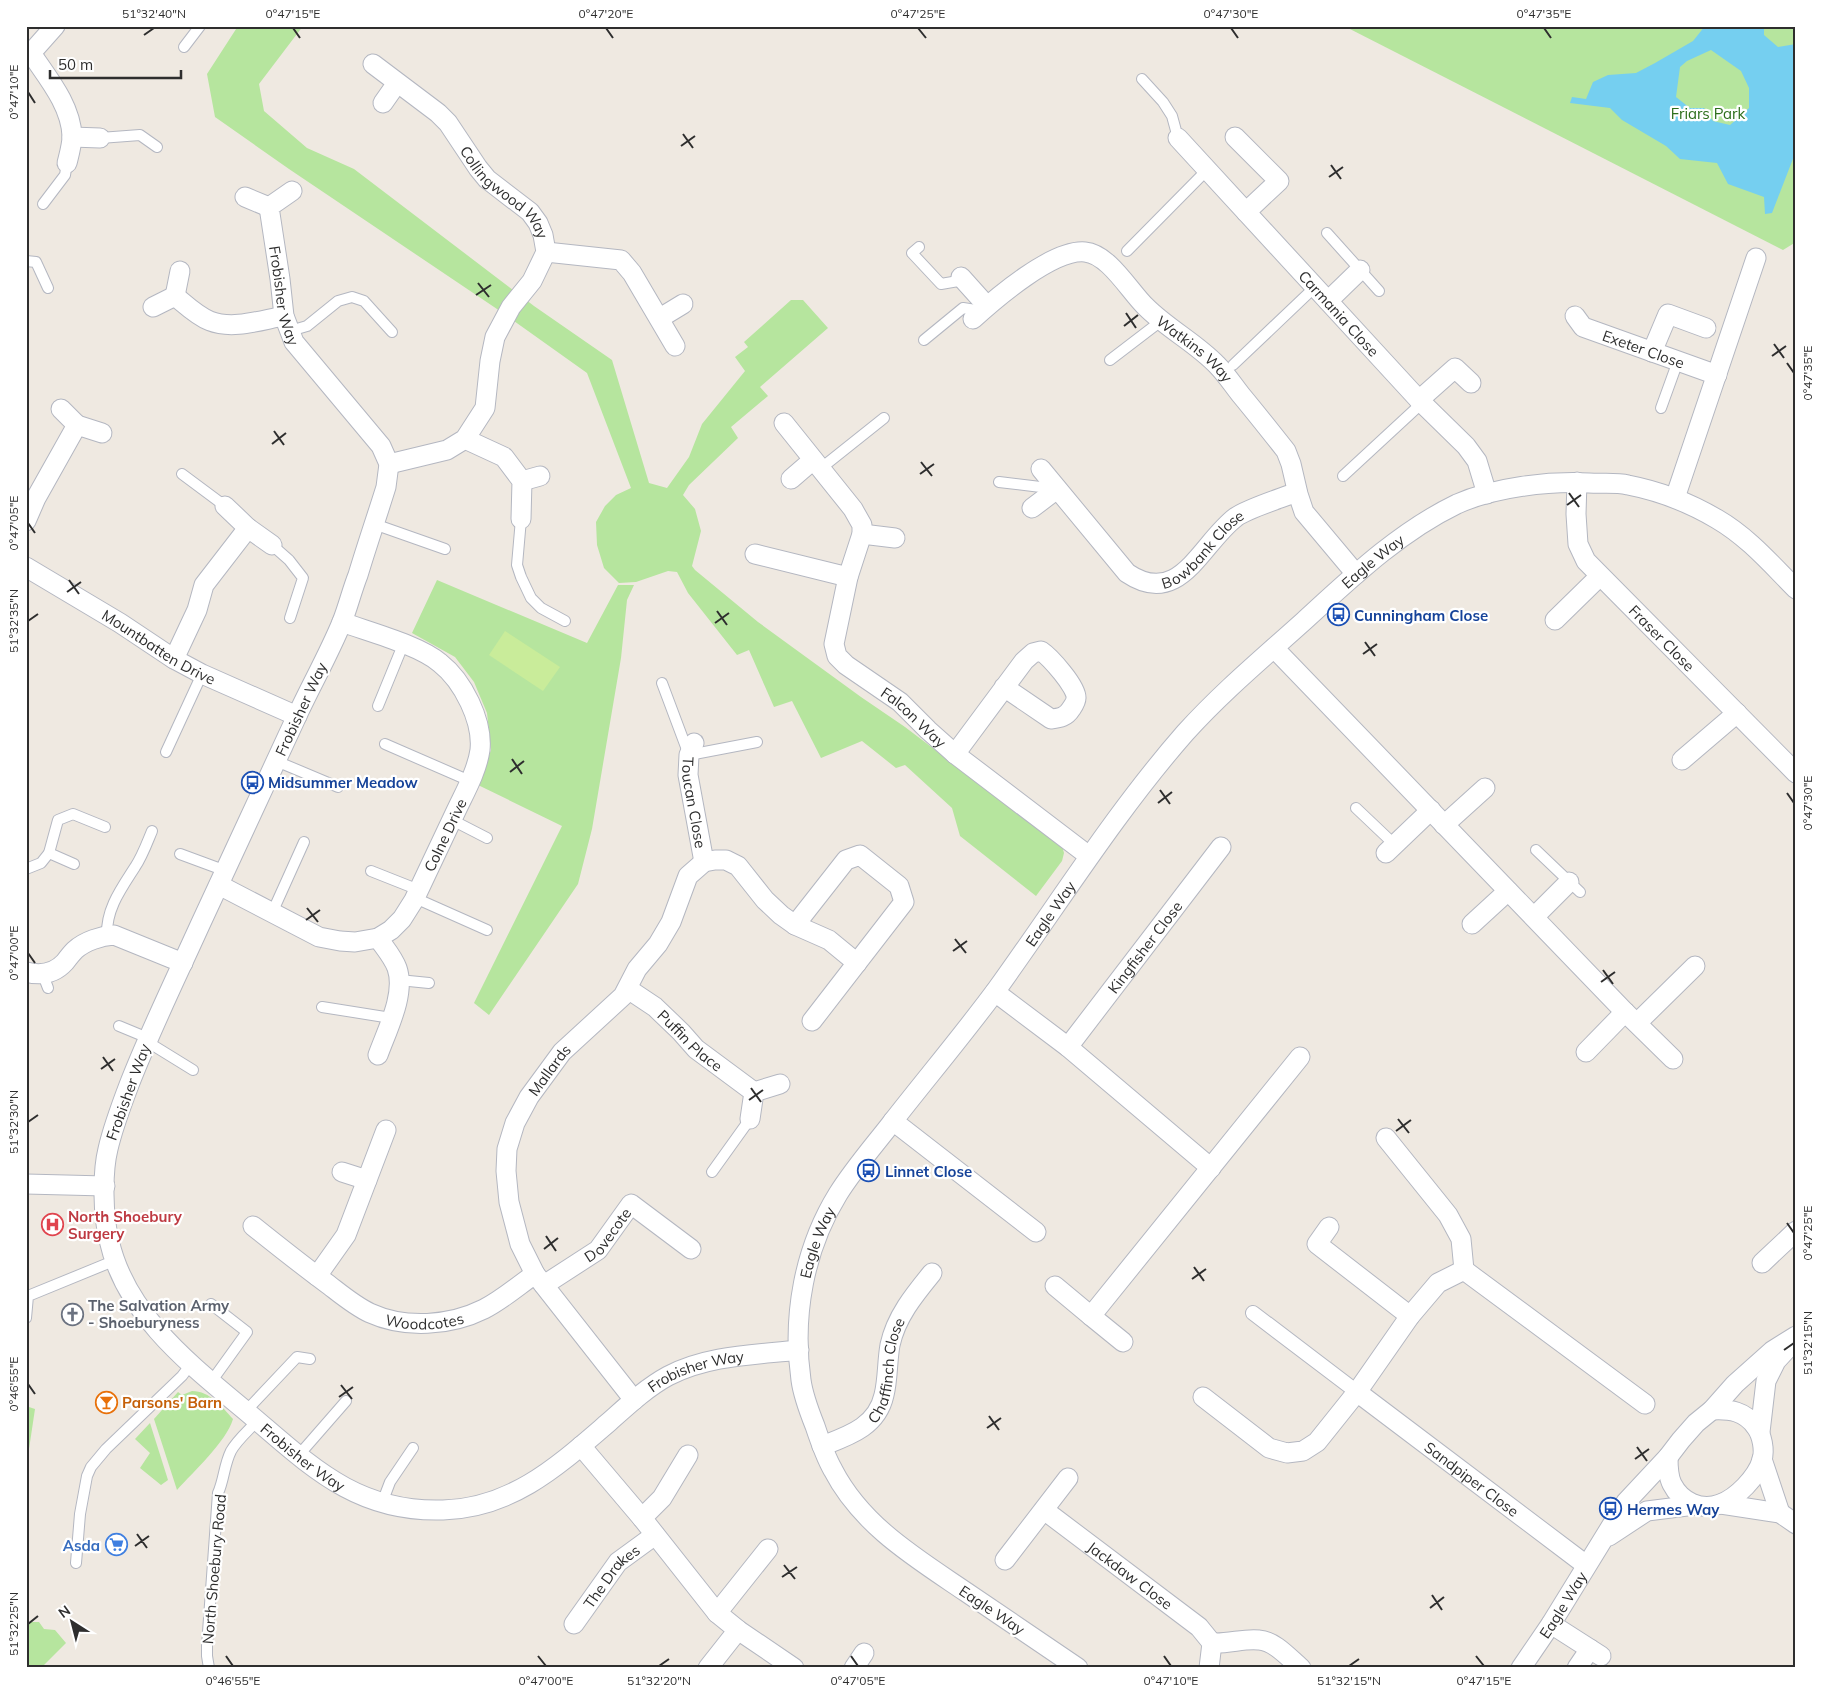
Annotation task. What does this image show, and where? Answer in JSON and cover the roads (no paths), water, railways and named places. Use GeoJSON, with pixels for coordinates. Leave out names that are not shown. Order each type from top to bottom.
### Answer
{"type":"FeatureCollection","features":[{"type":"Feature","properties":{"kind":"street"},"geometry":{"type":"LineString","coordinates":[[55,26],[29,54],[55,88],[69,119],[72,136],[67,163]]}},
{"type":"Feature","properties":{"kind":"street","name":"Collingwood Way"},"geometry":{"type":"LineString","coordinates":[[373,64],[438,113],[448,123],[487,179],[530,212],[538,223],[543,235],[546,252],[532,281],[511,307],[495,337],[490,361],[485,408],[466,439]]}},
{"type":"Feature","properties":{"kind":"street"},"geometry":{"type":"LineString","coordinates":[[383,103],[397,83]]}},
{"type":"Feature","properties":{"kind":"street"},"geometry":{"type":"LineString","coordinates":[[72,136],[100,138]]}},
{"type":"Feature","properties":{"kind":"street"},"geometry":{"type":"LineString","coordinates":[[1234,137],[1279,181],[1246,212]]}},
{"type":"Feature","properties":{"kind":"street","name":"Carmania Close"},"geometry":{"type":"LineString","coordinates":[[1178,138],[1420,402],[1466,446],[1477,461],[1487,494]]}},
{"type":"Feature","properties":{"kind":"street"},"geometry":{"type":"LineString","coordinates":[[245,197],[268,207],[292,191]]}},
{"type":"Feature","properties":{"kind":"street","name":"Frobisher Way"},"geometry":{"type":"LineString","coordinates":[[268,207],[287,324],[294,342],[381,446],[389,464],[386,487],[342,622],[147,1039],[114,1129],[107,1152],[104,1186],[109,1240],[126,1289],[153,1325],[191,1364],[298,1456],[318,1472],[342,1487],[365,1498],[394,1507],[446,1510],[501,1500],[543,1476],[634,1400],[668,1376],[708,1361],[798,1350]]}},
{"type":"Feature","properties":{"kind":"street"},"geometry":{"type":"LineString","coordinates":[[546,252],[621,260],[632,273],[675,346]]}},
{"type":"Feature","properties":{"kind":"street","name":"Watkins Way"},"geometry":{"type":"LineString","coordinates":[[981,312],[1020,281],[1062,256],[1077,252],[1088,252],[1100,257],[1161,321],[1195,345],[1218,366],[1286,451],[1304,512],[1356,574]]}},
{"type":"Feature","properties":{"kind":"street"},"geometry":{"type":"LineString","coordinates":[[1675,498],[1756,258]]}},
{"type":"Feature","properties":{"kind":"street"},"geometry":{"type":"LineString","coordinates":[[1328,301],[1360,270]]}},
{"type":"Feature","properties":{"kind":"street"},"geometry":{"type":"LineString","coordinates":[[175,296],[180,271]]}},
{"type":"Feature","properties":{"kind":"street"},"geometry":{"type":"LineString","coordinates":[[963,278],[981,312]]}},
{"type":"Feature","properties":{"kind":"street"},"geometry":{"type":"LineString","coordinates":[[175,296],[192,310],[210,321],[224,324],[287,324]]}},
{"type":"Feature","properties":{"kind":"street"},"geometry":{"type":"LineString","coordinates":[[153,307],[175,296]]}},
{"type":"Feature","properties":{"kind":"street"},"geometry":{"type":"LineString","coordinates":[[660,318],[683,304]]}},
{"type":"Feature","properties":{"kind":"street"},"geometry":{"type":"LineString","coordinates":[[1652,352],[1668,314],[1706,328]]}},
{"type":"Feature","properties":{"kind":"street","name":"Exeter Close"},"geometry":{"type":"LineString","coordinates":[[1575,316],[1583,327],[1717,375]]}},
{"type":"Feature","properties":{"kind":"street"},"geometry":{"type":"LineString","coordinates":[[1420,402],[1455,368],[1471,383]]}},
{"type":"Feature","properties":{"kind":"street"},"geometry":{"type":"LineString","coordinates":[[61,409],[77,425],[102,433]]}},
{"type":"Feature","properties":{"kind":"street"},"geometry":{"type":"LineString","coordinates":[[784,423],[853,509],[862,525],[862,534],[894,538]]}},
{"type":"Feature","properties":{"kind":"street"},"geometry":{"type":"LineString","coordinates":[[26,521],[36,498],[77,425]]}},
{"type":"Feature","properties":{"kind":"street"},"geometry":{"type":"LineString","coordinates":[[389,464],[447,450],[466,439],[504,457],[522,481],[521,519]]}},
{"type":"Feature","properties":{"kind":"street"},"geometry":{"type":"LineString","coordinates":[[790,479],[817,464]]}},
{"type":"Feature","properties":{"kind":"street","name":"Bowbank Close"},"geometry":{"type":"LineString","coordinates":[[1040,469],[1126,573],[1137,580],[1157,584],[1169,582],[1191,566],[1227,524],[1239,515],[1297,492]]}},
{"type":"Feature","properties":{"kind":"street"},"geometry":{"type":"LineString","coordinates":[[522,481],[540,476]]}},
{"type":"Feature","properties":{"kind":"street","name":"Eagle Way"},"geometry":{"type":"LineString","coordinates":[[1078,1668],[901,1548],[853,1502],[834,1473],[806,1402],[801,1382],[798,1350],[799,1317],[809,1257],[831,1206],[846,1181],[995,992],[1089,856],[1141,786],[1185,733],[1220,695],[1356,574],[1410,532],[1458,504],[1487,494],[1528,486],[1568,482],[1624,484],[1675,498],[1720,520],[1753,545],[1796,589]]}},
{"type":"Feature","properties":{"kind":"street","name":"Fraser Close"},"geometry":{"type":"LineString","coordinates":[[1577,482],[1576,514],[1578,544],[1586,561],[1796,773]]}},
{"type":"Feature","properties":{"kind":"street"},"geometry":{"type":"LineString","coordinates":[[1032,508],[1056,489]]}},
{"type":"Feature","properties":{"kind":"street"},"geometry":{"type":"LineString","coordinates":[[225,506],[248,528],[272,545]]}},
{"type":"Feature","properties":{"kind":"street"},"geometry":{"type":"LineString","coordinates":[[174,659],[197,610],[204,585],[248,528]]}},
{"type":"Feature","properties":{"kind":"street","name":"Falcon Way"},"geometry":{"type":"LineString","coordinates":[[862,534],[848,577],[834,644],[837,656],[846,665],[900,702],[955,754],[1089,856]]}},
{"type":"Feature","properties":{"kind":"street"},"geometry":{"type":"LineString","coordinates":[[756,554],[848,577]]}},
{"type":"Feature","properties":{"kind":"street","name":"Mountbatten Drive"},"geometry":{"type":"LineString","coordinates":[[26,567],[120,623],[174,659],[202,674],[297,716]]}},
{"type":"Feature","properties":{"kind":"street"},"geometry":{"type":"LineString","coordinates":[[1555,620],[1600,576]]}},
{"type":"Feature","properties":{"kind":"street","name":"Colne Drive"},"geometry":{"type":"LineString","coordinates":[[222,878],[272,913],[320,937],[356,942],[378,938],[402,920],[417,894],[470,782],[480,750],[476,713],[466,694],[441,663],[425,653],[342,622]]}},
{"type":"Feature","properties":{"kind":"street"},"geometry":{"type":"LineString","coordinates":[[1274,648],[1631,1018],[1673,1059]]}},
{"type":"Feature","properties":{"kind":"street"},"geometry":{"type":"LineString","coordinates":[[955,754],[1004,687]]}},
{"type":"Feature","properties":{"kind":"street"},"geometry":{"type":"LineString","coordinates":[[1682,760],[1737,713]]}},
{"type":"Feature","properties":{"kind":"street","name":"Toucan Close"},"geometry":{"type":"LineString","coordinates":[[691,749],[688,775],[704,862]]}},
{"type":"Feature","properties":{"kind":"street"},"geometry":{"type":"LineString","coordinates":[[1444,825],[1485,788]]}},
{"type":"Feature","properties":{"kind":"street"},"geometry":{"type":"LineString","coordinates":[[1391,849],[1431,810]]}},
{"type":"Feature","properties":{"kind":"street","name":"Kingfisher Close"},"geometry":{"type":"LineString","coordinates":[[1068,1047],[1220,846]]}},
{"type":"Feature","properties":{"kind":"street"},"geometry":{"type":"LineString","coordinates":[[795,925],[846,860],[860,855],[899,886],[904,902],[812,1021]]}},
{"type":"Feature","properties":{"kind":"street"},"geometry":{"type":"LineString","coordinates":[[704,862],[726,860],[738,866],[765,900],[795,925],[829,940],[857,963]]}},
{"type":"Feature","properties":{"kind":"street","name":"Mallards"},"geometry":{"type":"LineString","coordinates":[[634,1400],[540,1279],[520,1244],[509,1202],[506,1171],[507,1149],[515,1123],[529,1097],[562,1052],[611,1009],[628,989],[637,968],[658,944],[671,922],[688,876],[704,862]]}},
{"type":"Feature","properties":{"kind":"street"},"geometry":{"type":"LineString","coordinates":[[1534,917],[1575,887]]}},
{"type":"Feature","properties":{"kind":"street"},"geometry":{"type":"LineString","coordinates":[[1472,924],[1508,891]]}},
{"type":"Feature","properties":{"kind":"street"},"geometry":{"type":"LineString","coordinates":[[39,978],[55,971],[82,944],[107,935],[114,935],[183,963]]}},
{"type":"Feature","properties":{"kind":"street"},"geometry":{"type":"LineString","coordinates":[[378,938],[397,968],[400,986],[397,1003],[378,1055]]}},
{"type":"Feature","properties":{"kind":"street"},"geometry":{"type":"LineString","coordinates":[[1586,1052],[1695,966]]}},
{"type":"Feature","properties":{"kind":"street","name":"Puffin Place"},"geometry":{"type":"LineString","coordinates":[[628,989],[655,1007],[696,1049],[754,1092]]}},
{"type":"Feature","properties":{"kind":"street"},"geometry":{"type":"LineString","coordinates":[[995,992],[1068,1047],[1211,1168]]}},
{"type":"Feature","properties":{"kind":"street"},"geometry":{"type":"LineString","coordinates":[[1091,1316],[1300,1057]]}},
{"type":"Feature","properties":{"kind":"street"},"geometry":{"type":"LineString","coordinates":[[750,1119],[754,1092],[780,1084]]}},
{"type":"Feature","properties":{"kind":"street"},"geometry":{"type":"LineString","coordinates":[[893,1121],[1036,1232]]}},
{"type":"Feature","properties":{"kind":"street"},"geometry":{"type":"LineString","coordinates":[[316,1276],[346,1235],[386,1130]]}},
{"type":"Feature","properties":{"kind":"street"},"geometry":{"type":"LineString","coordinates":[[1386,1138],[1448,1215],[1461,1239],[1464,1270],[1645,1404]]}},
{"type":"Feature","properties":{"kind":"street"},"geometry":{"type":"LineString","coordinates":[[342,1172],[367,1180]]}},
{"type":"Feature","properties":{"kind":"street"},"geometry":{"type":"LineString","coordinates":[[26,1184],[104,1186]]}},
{"type":"Feature","properties":{"kind":"street","name":"Dovecote"},"geometry":{"type":"LineString","coordinates":[[540,1279],[598,1250],[631,1204],[691,1249]]}},
{"type":"Feature","properties":{"kind":"street","name":"Woodcotes"},"geometry":{"type":"LineString","coordinates":[[253,1226],[358,1307],[370,1313],[403,1322],[427,1323],[456,1320],[486,1308],[540,1279]]}},
{"type":"Feature","properties":{"kind":"street"},"geometry":{"type":"LineString","coordinates":[[1328,1227],[1316,1244],[1410,1316]]}},
{"type":"Feature","properties":{"kind":"street"},"geometry":{"type":"LineString","coordinates":[[1762,1264],[1795,1232]]}},
{"type":"Feature","properties":{"kind":"street"},"geometry":{"type":"LineString","coordinates":[[1203,1397],[1269,1448],[1287,1452],[1303,1451],[1317,1442],[1357,1392],[1410,1316],[1438,1283],[1464,1270]]}},
{"type":"Feature","properties":{"kind":"street","name":"Chaffinch Close"},"geometry":{"type":"LineString","coordinates":[[822,1446],[864,1428],[873,1418],[884,1396],[890,1345],[895,1329],[911,1298],[932,1273]]}},
{"type":"Feature","properties":{"kind":"street"},"geometry":{"type":"LineString","coordinates":[[1055,1286],[1123,1342]]}},
{"type":"Feature","properties":{"kind":"street"},"geometry":{"type":"LineString","coordinates":[[1253,1313],[1357,1392]]}},
{"type":"Feature","properties":{"kind":"street"},"geometry":{"type":"LineString","coordinates":[[1796,1336],[1772,1352],[1735,1384],[1712,1410],[1696,1423],[1668,1457],[1672,1483],[1685,1499],[1696,1506],[1706,1507],[1721,1504],[1780,1513],[1796,1524]]}},
{"type":"Feature","properties":{"kind":"street"},"geometry":{"type":"LineString","coordinates":[[1721,1504],[1734,1496],[1755,1474],[1762,1459],[1763,1448],[1760,1432],[1766,1381],[1776,1362],[1796,1340]]}},
{"type":"Feature","properties":{"kind":"street","name":"Sandpiper Close"},"geometry":{"type":"LineString","coordinates":[[1357,1392],[1586,1565]]}},
{"type":"Feature","properties":{"kind":"street"},"geometry":{"type":"LineString","coordinates":[[1712,1410],[1727,1409],[1741,1412],[1752,1421],[1760,1432]]}},
{"type":"Feature","properties":{"kind":"street","name":"The Drakes"},"geometry":{"type":"LineString","coordinates":[[581,1446],[642,1518],[717,1613],[738,1630],[794,1668]]}},
{"type":"Feature","properties":{"kind":"street"},"geometry":{"type":"LineString","coordinates":[[642,1518],[662,1498],[688,1455]]}},
{"type":"Feature","properties":{"kind":"street","name":"Eagle Way"},"geometry":{"type":"LineString","coordinates":[[1521,1668],[1551,1624],[1626,1502],[1668,1457]]}},
{"type":"Feature","properties":{"kind":"street"},"geometry":{"type":"LineString","coordinates":[[1762,1459],[1780,1513]]}},
{"type":"Feature","properties":{"kind":"street"},"geometry":{"type":"LineString","coordinates":[[1005,1560],[1068,1478]]}},
{"type":"Feature","properties":{"kind":"street","name":"Eagle Way"},"geometry":{"type":"LineString","coordinates":[[1603,1540],[1647,1511],[1696,1506]]}},
{"type":"Feature","properties":{"kind":"street","name":"Jackdaw Close"},"geometry":{"type":"LineString","coordinates":[[1044,1510],[1198,1627],[1212,1643]]}},
{"type":"Feature","properties":{"kind":"street","name":"The Drakes"},"geometry":{"type":"LineString","coordinates":[[574,1624],[618,1562],[655,1534]]}},
{"type":"Feature","properties":{"kind":"street"},"geometry":{"type":"LineString","coordinates":[[717,1613],[768,1549]]}},
{"type":"Feature","properties":{"kind":"street"},"geometry":{"type":"LineString","coordinates":[[1551,1624],[1596,1652],[1577,1668]]}},
{"type":"Feature","properties":{"kind":"street"},"geometry":{"type":"LineString","coordinates":[[708,1668],[738,1630]]}},
{"type":"Feature","properties":{"kind":"street"},"geometry":{"type":"LineString","coordinates":[[1209,1668],[1212,1643],[1225,1644],[1259,1640],[1271,1643],[1301,1668]]}},
{"type":"Feature","properties":{"kind":"lane"},"geometry":{"type":"LineString","coordinates":[[184,47],[200,26]]}},
{"type":"Feature","properties":{"kind":"lane"},"geometry":{"type":"LineString","coordinates":[[1142,79],[1163,102],[1172,116],[1178,138]]}},
{"type":"Feature","properties":{"kind":"lane"},"geometry":{"type":"LineString","coordinates":[[100,138],[140,135],[156,146]]}},
{"type":"Feature","properties":{"kind":"lane"},"geometry":{"type":"LineString","coordinates":[[43,204],[65,174],[67,163]]}},
{"type":"Feature","properties":{"kind":"lane"},"geometry":{"type":"LineString","coordinates":[[1127,251],[1207,170]]}},
{"type":"Feature","properties":{"kind":"lane"},"geometry":{"type":"LineString","coordinates":[[1327,234],[1379,291]]}},
{"type":"Feature","properties":{"kind":"lane"},"geometry":{"type":"LineString","coordinates":[[918,247],[912,253],[941,284],[963,278]]}},
{"type":"Feature","properties":{"kind":"lane"},"geometry":{"type":"LineString","coordinates":[[26,261],[36,262],[48,288]]}},
{"type":"Feature","properties":{"kind":"lane"},"geometry":{"type":"LineString","coordinates":[[1233,365],[1315,287]]}},
{"type":"Feature","properties":{"kind":"lane"},"geometry":{"type":"LineString","coordinates":[[287,324],[307,326],[338,301],[352,297],[364,301],[392,332]]}},
{"type":"Feature","properties":{"kind":"lane"},"geometry":{"type":"LineString","coordinates":[[924,340],[963,308],[981,312]]}},
{"type":"Feature","properties":{"kind":"lane"},"geometry":{"type":"LineString","coordinates":[[1110,360],[1161,321]]}},
{"type":"Feature","properties":{"kind":"lane"},"geometry":{"type":"LineString","coordinates":[[1661,408],[1678,361]]}},
{"type":"Feature","properties":{"kind":"lane"},"geometry":{"type":"LineString","coordinates":[[1343,476],[1420,402]]}},
{"type":"Feature","properties":{"kind":"lane"},"geometry":{"type":"LineString","coordinates":[[817,464],[884,418]]}},
{"type":"Feature","properties":{"kind":"lane"},"geometry":{"type":"LineString","coordinates":[[182,474],[225,506]]}},
{"type":"Feature","properties":{"kind":"lane"},"geometry":{"type":"LineString","coordinates":[[999,482],[1056,489]]}},
{"type":"Feature","properties":{"kind":"lane"},"geometry":{"type":"LineString","coordinates":[[521,519],[518,564],[522,578],[531,598],[541,608],[565,621]]}},
{"type":"Feature","properties":{"kind":"lane"},"geometry":{"type":"LineString","coordinates":[[374,524],[445,549]]}},
{"type":"Feature","properties":{"kind":"lane"},"geometry":{"type":"LineString","coordinates":[[272,545],[289,560],[304,578],[290,618]]}},
{"type":"Feature","properties":{"kind":"lane"},"geometry":{"type":"LineString","coordinates":[[378,706],[403,644]]}},
{"type":"Feature","properties":{"kind":"lane"},"geometry":{"type":"LineString","coordinates":[[166,752],[202,674]]}},
{"type":"Feature","properties":{"kind":"lane"},"geometry":{"type":"LineString","coordinates":[[662,683],[691,749],[757,742]]}},
{"type":"Feature","properties":{"kind":"lane"},"geometry":{"type":"LineString","coordinates":[[384,744],[470,782]]}},
{"type":"Feature","properties":{"kind":"lane"},"geometry":{"type":"LineString","coordinates":[[276,761],[338,787]]}},
{"type":"Feature","properties":{"kind":"lane"},"geometry":{"type":"LineString","coordinates":[[1356,808],[1391,849]]}},
{"type":"Feature","properties":{"kind":"lane"},"geometry":{"type":"LineString","coordinates":[[26,869],[41,863],[49,853],[58,820],[73,814],[105,827]]}},
{"type":"Feature","properties":{"kind":"lane"},"geometry":{"type":"LineString","coordinates":[[452,820],[487,838]]}},
{"type":"Feature","properties":{"kind":"lane"},"geometry":{"type":"LineString","coordinates":[[107,935],[106,923],[110,912],[122,887],[136,866],[152,831]]}},
{"type":"Feature","properties":{"kind":"lane"},"geometry":{"type":"LineString","coordinates":[[272,913],[304,842]]}},
{"type":"Feature","properties":{"kind":"lane"},"geometry":{"type":"LineString","coordinates":[[1536,850],[1575,887]]}},
{"type":"Feature","properties":{"kind":"lane"},"geometry":{"type":"LineString","coordinates":[[49,853],[74,864]]}},
{"type":"Feature","properties":{"kind":"lane"},"geometry":{"type":"LineString","coordinates":[[180,854],[222,878]]}},
{"type":"Feature","properties":{"kind":"lane"},"geometry":{"type":"LineString","coordinates":[[371,871],[487,930]]}},
{"type":"Feature","properties":{"kind":"lane"},"geometry":{"type":"LineString","coordinates":[[399,980],[429,983]]}},
{"type":"Feature","properties":{"kind":"lane"},"geometry":{"type":"LineString","coordinates":[[322,1007],[391,1018]]}},
{"type":"Feature","properties":{"kind":"lane"},"geometry":{"type":"LineString","coordinates":[[119,1026],[147,1039],[193,1070]]}},
{"type":"Feature","properties":{"kind":"lane"},"geometry":{"type":"LineString","coordinates":[[712,1172],[750,1119]]}},
{"type":"Feature","properties":{"kind":"lane"},"geometry":{"type":"LineString","coordinates":[[26,1318],[28,1296],[116,1260]]}},
{"type":"Feature","properties":{"kind":"lane"},"geometry":{"type":"LineString","coordinates":[[211,1304],[247,1332],[211,1382]]}},
{"type":"Feature","properties":{"kind":"lane","name":"North Shoebury Road"},"geometry":{"type":"LineString","coordinates":[[208,1666],[209,1604],[218,1493],[224,1472],[232,1450],[252,1416],[296,1357],[310,1359]]}},
{"type":"Feature","properties":{"kind":"lane"},"geometry":{"type":"LineString","coordinates":[[76,1563],[80,1514],[91,1467],[182,1376],[191,1364]]}},
{"type":"Feature","properties":{"kind":"lane"},"geometry":{"type":"LineString","coordinates":[[298,1456],[346,1401]]}},
{"type":"Feature","properties":{"kind":"lane"},"geometry":{"type":"LineString","coordinates":[[382,1503],[390,1482],[413,1448]]}},
{"type":"Feature","properties":{"kind":"water"},"geometry":{"type":"Polygon","coordinates":[[[1705,26],[1764,26],[1764,35],[1778,47],[1796,44],[1796,151],[1772,213],[1765,214],[1764,197],[1728,184],[1717,163],[1680,159],[1666,146],[1622,120],[1610,108],[1570,103],[1572,97],[1586,99],[1593,82],[1608,75],[1636,73],[1693,41],[1705,26]],[[1711,50],[1687,61],[1680,67],[1676,97],[1690,108],[1704,108],[1713,121],[1730,125],[1749,108],[1749,88],[1741,71],[1711,50]]]}},
{"type":"Feature","properties":{"kind":"place","name":"Cunningham Close"},"geometry":{"type":"Point","coordinates":[1338,615]}},
{"type":"Feature","properties":{"kind":"place","name":"Midsummer Meadow"},"geometry":{"type":"Point","coordinates":[252,782]}},
{"type":"Feature","properties":{"kind":"place","name":"Linnet Close"},"geometry":{"type":"Point","coordinates":[869,1171]}},
{"type":"Feature","properties":{"kind":"place","name":"North Shoebury Surgery"},"geometry":{"type":"Point","coordinates":[52,1225]}},
{"type":"Feature","properties":{"kind":"place","name":"The Salvation Army - Shoeburyness"},"geometry":{"type":"Point","coordinates":[72,1314]}},
{"type":"Feature","properties":{"kind":"place","name":"Parsons' Barn"},"geometry":{"type":"Point","coordinates":[106,1402]}},
{"type":"Feature","properties":{"kind":"place","name":"Hermes Way"},"geometry":{"type":"Point","coordinates":[1611,1509]}},
{"type":"Feature","properties":{"kind":"place","name":"Asda"},"geometry":{"type":"Point","coordinates":[116,1545]}},
{"type":"Feature","properties":{"kind":"park label","name":"Friars Park"},"geometry":{"type":"Point","coordinates":[1708,113]}}]}
